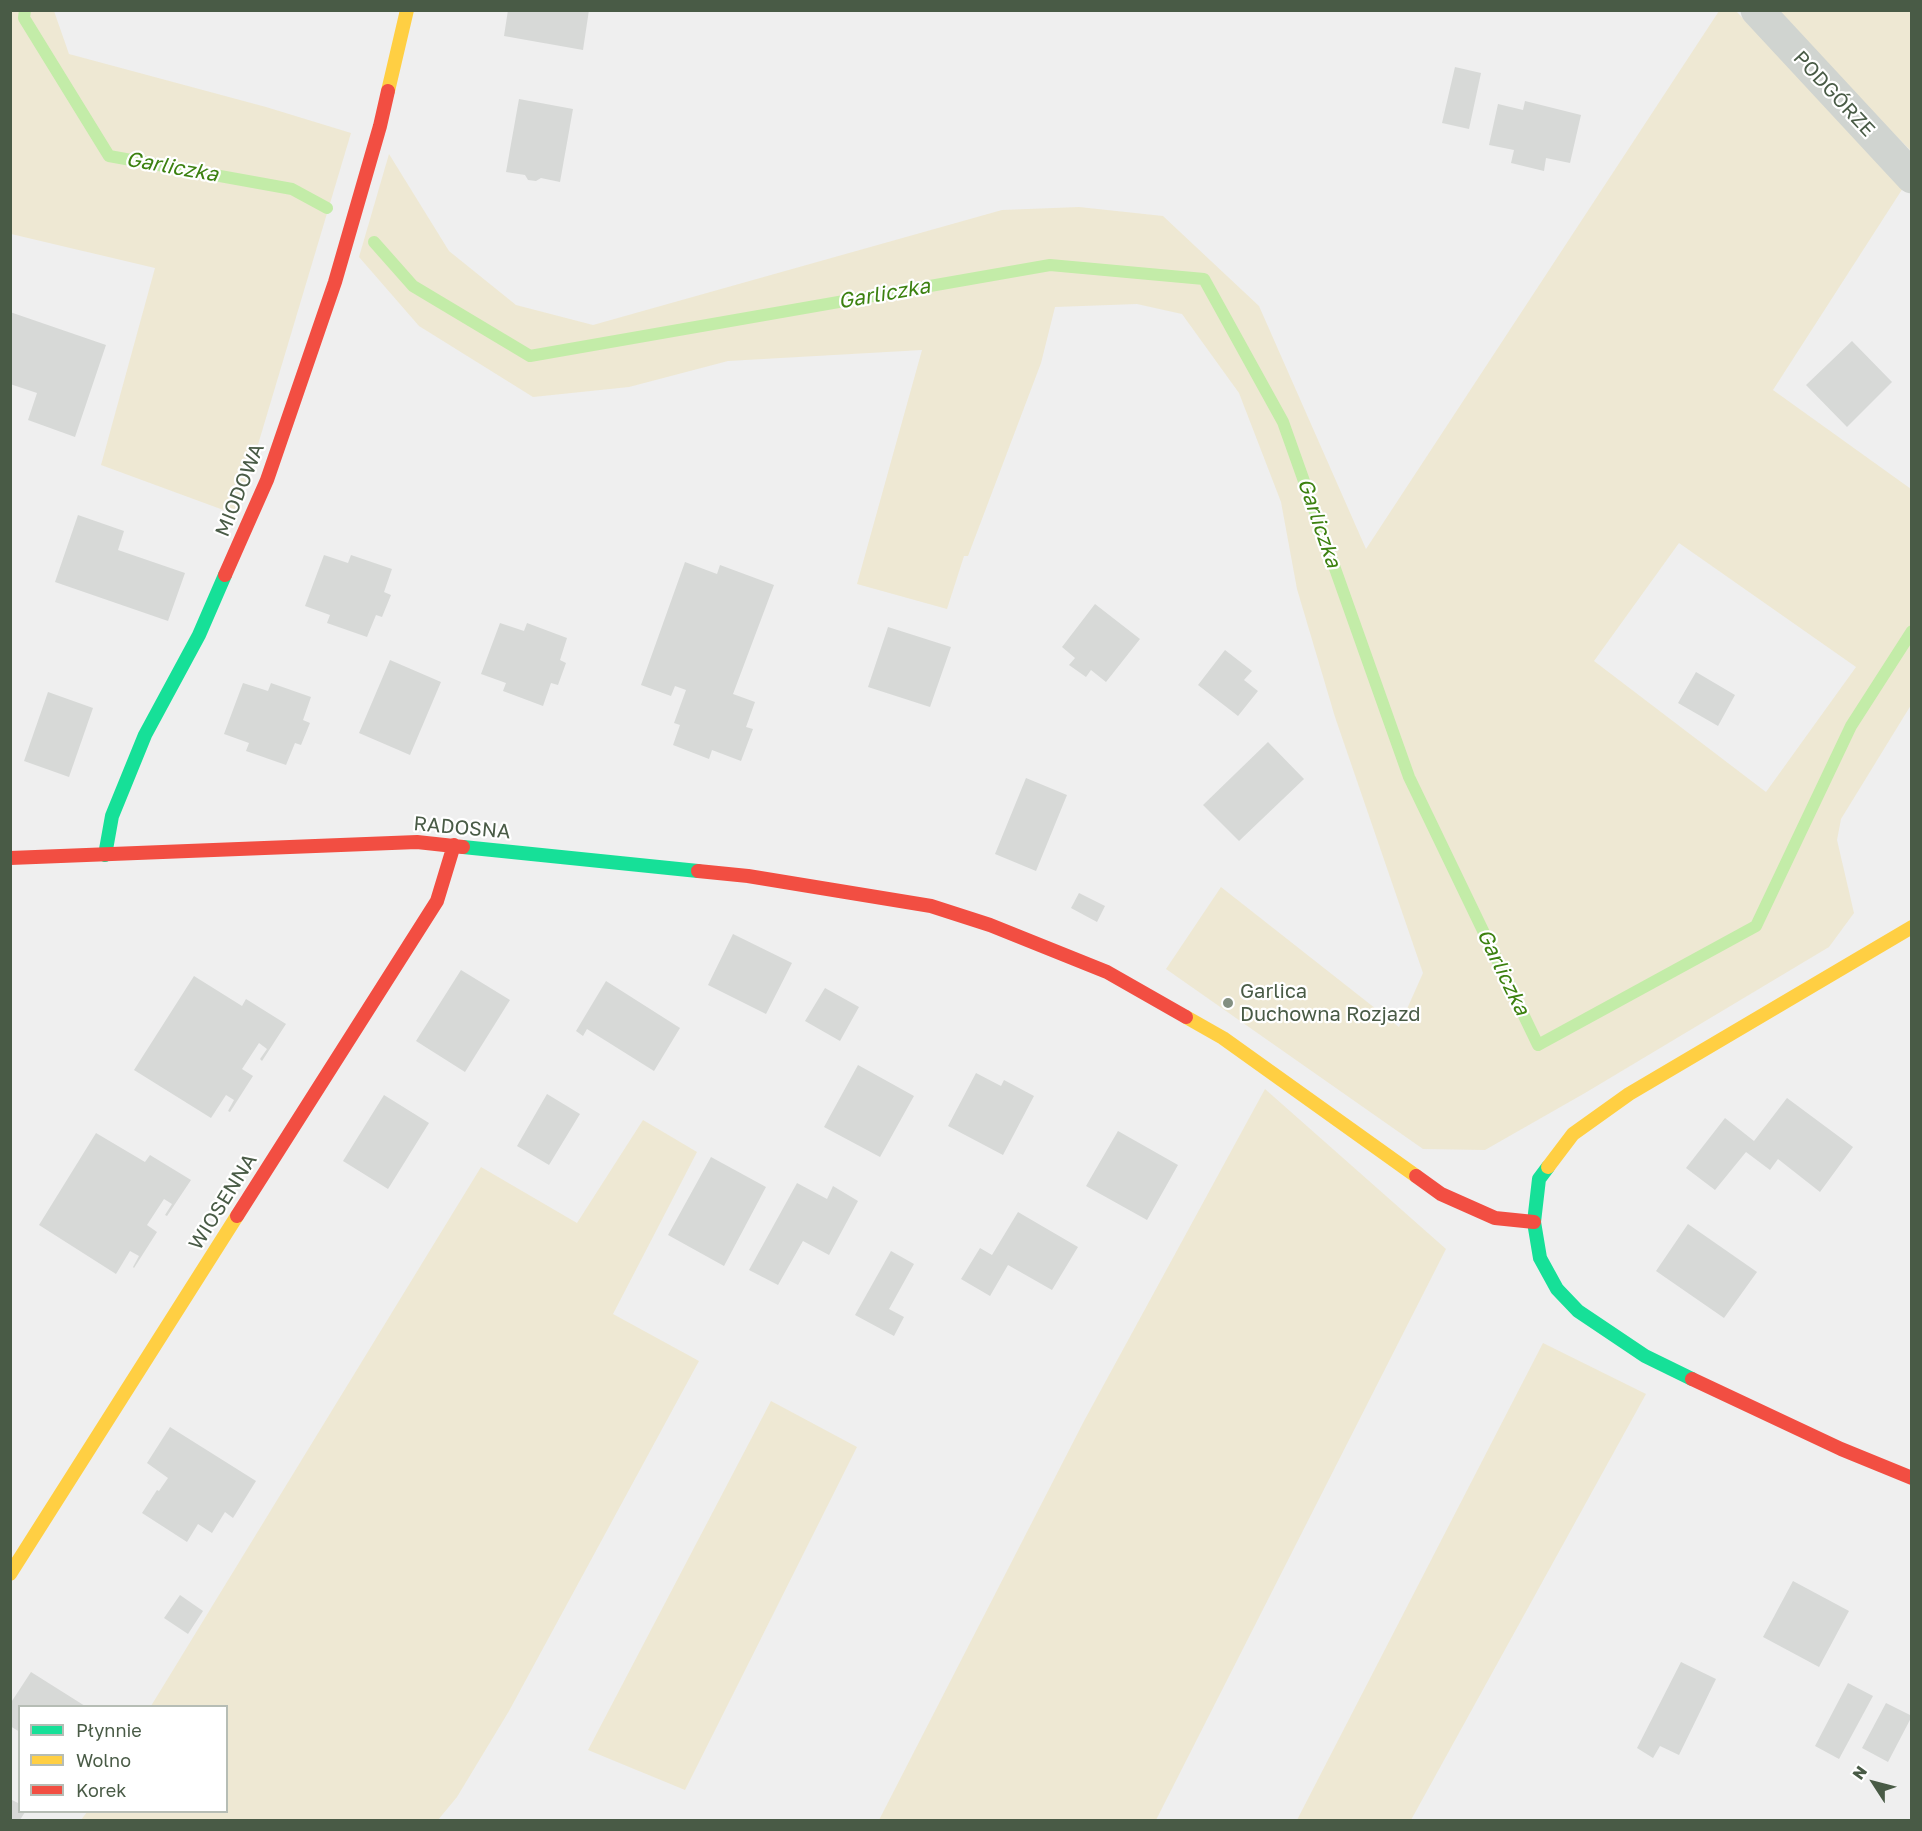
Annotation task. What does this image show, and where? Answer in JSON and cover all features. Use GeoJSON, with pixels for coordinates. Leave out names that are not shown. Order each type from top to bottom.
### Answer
{"type":"FeatureCollection","features":[{"type":"Feature","properties":{"kind":"street","name":"MIODOWA"},"geometry":{"type":"LineString","coordinates":[[105,855],[112,816],[145,735],[199,635],[267,480],[335,282],[380,126],[406,10]]}},
{"type":"Feature","properties":{"kind":"street","name":"PODGÓRZE"},"geometry":{"type":"LineString","coordinates":[[1757,10],[1911,177]]}},
{"type":"Feature","properties":{"kind":"street","name":"RADOSNA"},"geometry":{"type":"LineString","coordinates":[[10,858],[417,842],[726,873],[931,906],[990,925],[1107,972],[1223,1038],[1441,1194],[1495,1218],[1534,1222]]}},
{"type":"Feature","properties":{"kind":"street","name":"WIOSENNA"},"geometry":{"type":"LineString","coordinates":[[10,1574],[437,901],[454,845]]}},
{"type":"Feature","properties":{"kind":"street"},"geometry":{"type":"LineString","coordinates":[[1911,927],[1629,1094],[1573,1134],[1539,1179],[1534,1222],[1540,1258],[1557,1289],[1578,1311],[1645,1356],[1841,1449],[1911,1478]]}},
{"type":"Feature","properties":{"kind":"shaded area"},"geometry":{"type":"Polygon","coordinates":[[[11,11],[54,11],[69,54],[266,107],[351,133],[237,515],[101,465],[155,268],[11,234],[11,11]]]}},
{"type":"Feature","properties":{"kind":"shaded area"},"geometry":{"type":"Polygon","coordinates":[[[1719,11],[1736,11],[1903,188],[1773,390],[1911,489],[1911,705],[1841,819],[1837,840],[1854,913],[1829,947],[1485,1150],[1423,1149],[1166,969],[1221,887],[1399,1027],[1423,973],[1335,717],[1297,589],[1281,502],[1239,393],[1182,314],[1137,304],[1055,307],[1041,363],[968,556],[964,556],[947,609],[857,584],[922,350],[728,361],[629,387],[533,397],[419,326],[359,257],[389,154],[449,251],[516,305],[593,325],[1002,210],[1079,207],[1163,216],[1259,306],[1366,549],[1719,11]],[[1679,543],[1594,661],[1766,792],[1856,667],[1679,543]]]}},
{"type":"Feature","properties":{"kind":"shaded area"},"geometry":{"type":"Polygon","coordinates":[[[1771,11],[1911,11],[1911,151],[1771,11]]]}},
{"type":"Feature","properties":{"kind":"shaded area"},"geometry":{"type":"Polygon","coordinates":[[[1265,1089],[1446,1249],[1156,1820],[879,1820],[1084,1421],[1265,1089]]]}},
{"type":"Feature","properties":{"kind":"shaded area"},"geometry":{"type":"Polygon","coordinates":[[[643,1120],[697,1152],[613,1314],[699,1361],[509,1711],[457,1797],[438,1820],[81,1820],[86,1813],[228,1813],[228,1705],[152,1705],[481,1167],[577,1223],[643,1120]]]}},
{"type":"Feature","properties":{"kind":"shaded area"},"geometry":{"type":"Polygon","coordinates":[[[1543,1343],[1646,1394],[1411,1820],[1297,1820],[1543,1343]]]}},
{"type":"Feature","properties":{"kind":"shaded area"},"geometry":{"type":"Polygon","coordinates":[[[771,1401],[857,1447],[685,1790],[588,1750],[771,1401]]]}},
{"type":"Feature","properties":{"kind":"building"},"geometry":{"type":"Polygon","coordinates":[[[508,10],[589,10],[583,50],[504,36],[508,10]]]}},
{"type":"Feature","properties":{"kind":"building"},"geometry":{"type":"Polygon","coordinates":[[[1455,67],[1481,73],[1469,129],[1442,123],[1455,67]]]}},
{"type":"Feature","properties":{"kind":"building"},"geometry":{"type":"Polygon","coordinates":[[[519,99],[573,109],[560,182],[541,178],[536,181],[528,180],[525,175],[506,172],[519,99]]]}},
{"type":"Feature","properties":{"kind":"building"},"geometry":{"type":"Polygon","coordinates":[[[1525,101],[1581,115],[1570,163],[1546,158],[1544,171],[1511,163],[1514,150],[1489,145],[1498,104],[1523,110],[1525,101]]]}},
{"type":"Feature","properties":{"kind":"building"},"geometry":{"type":"Polygon","coordinates":[[[10,312],[106,345],[75,437],[28,420],[37,393],[10,384],[10,312]]]}},
{"type":"Feature","properties":{"kind":"building"},"geometry":{"type":"Polygon","coordinates":[[[1852,341],[1892,382],[1847,427],[1806,385],[1852,341]]]}},
{"type":"Feature","properties":{"kind":"building"},"geometry":{"type":"Polygon","coordinates":[[[78,515],[124,531],[118,550],[185,573],[168,621],[55,582],[78,515]]]}},
{"type":"Feature","properties":{"kind":"building"},"geometry":{"type":"Polygon","coordinates":[[[324,555],[348,563],[351,555],[392,569],[384,592],[391,595],[382,617],[376,615],[367,637],[327,623],[330,615],[305,606],[324,555]]]}},
{"type":"Feature","properties":{"kind":"building"},"geometry":{"type":"Polygon","coordinates":[[[685,562],[717,574],[720,565],[774,585],[733,694],[755,702],[746,727],[753,729],[741,761],[712,750],[709,759],[673,745],[680,725],[674,723],[686,690],[675,686],[671,696],[641,685],[685,562]]]}},
{"type":"Feature","properties":{"kind":"building"},"geometry":{"type":"Polygon","coordinates":[[[1095,604],[1140,639],[1106,682],[1091,670],[1086,677],[1069,665],[1075,658],[1062,647],[1095,604]]]}},
{"type":"Feature","properties":{"kind":"building"},"geometry":{"type":"Polygon","coordinates":[[[500,623],[524,631],[527,623],[567,638],[560,660],[566,663],[558,685],[551,683],[543,706],[503,691],[506,683],[481,674],[500,623]]]}},
{"type":"Feature","properties":{"kind":"building"},"geometry":{"type":"Polygon","coordinates":[[[888,627],[951,647],[930,707],[868,687],[888,627]]]}},
{"type":"Feature","properties":{"kind":"building"},"geometry":{"type":"Polygon","coordinates":[[[1225,650],[1252,671],[1244,680],[1258,691],[1238,716],[1198,685],[1225,650]]]}},
{"type":"Feature","properties":{"kind":"building"},"geometry":{"type":"Polygon","coordinates":[[[390,660],[441,682],[410,755],[359,733],[390,660]]]}},
{"type":"Feature","properties":{"kind":"building"},"geometry":{"type":"Polygon","coordinates":[[[1696,672],[1735,695],[1718,726],[1678,703],[1696,672]]]}},
{"type":"Feature","properties":{"kind":"building"},"geometry":{"type":"Polygon","coordinates":[[[243,683],[268,691],[271,683],[311,697],[303,720],[310,723],[301,745],[295,743],[286,765],[246,751],[249,743],[224,734],[243,683]]]}},
{"type":"Feature","properties":{"kind":"building"},"geometry":{"type":"Polygon","coordinates":[[[48,692],[93,708],[69,777],[24,761],[48,692]]]}},
{"type":"Feature","properties":{"kind":"building"},"geometry":{"type":"Polygon","coordinates":[[[1268,742],[1304,779],[1239,841],[1203,805],[1268,742]]]}},
{"type":"Feature","properties":{"kind":"building"},"geometry":{"type":"Polygon","coordinates":[[[1026,778],[1067,795],[1036,871],[995,854],[1026,778]]]}},
{"type":"Feature","properties":{"kind":"building"},"geometry":{"type":"Polygon","coordinates":[[[1079,893],[1105,906],[1097,922],[1071,908],[1079,893]]]}},
{"type":"Feature","properties":{"kind":"building"},"geometry":{"type":"Polygon","coordinates":[[[733,934],[792,963],[766,1014],[708,985],[733,934]]]}},
{"type":"Feature","properties":{"kind":"building"},"geometry":{"type":"Polygon","coordinates":[[[461,970],[510,1000],[465,1072],[416,1041],[461,970]]]}},
{"type":"Feature","properties":{"kind":"building"},"geometry":{"type":"Polygon","coordinates":[[[194,976],[242,1006],[246,999],[286,1024],[262,1061],[260,1059],[267,1049],[259,1043],[242,1069],[253,1076],[230,1112],[228,1111],[234,1100],[226,1095],[211,1118],[134,1070],[194,976]]]}},
{"type":"Feature","properties":{"kind":"building"},"geometry":{"type":"Polygon","coordinates":[[[606,981],[680,1028],[654,1071],[587,1029],[583,1036],[576,1031],[606,981]]]}},
{"type":"Feature","properties":{"kind":"building"},"geometry":{"type":"Polygon","coordinates":[[[825,988],[859,1007],[840,1041],[805,1021],[825,988]]]}},
{"type":"Feature","properties":{"kind":"building"},"geometry":{"type":"Polygon","coordinates":[[[858,1065],[914,1096],[880,1157],[824,1127],[858,1065]]]}},
{"type":"Feature","properties":{"kind":"building"},"geometry":{"type":"Polygon","coordinates":[[[976,1073],[1001,1086],[1004,1080],[1034,1096],[1003,1155],[948,1126],[976,1073]]]}},
{"type":"Feature","properties":{"kind":"building"},"geometry":{"type":"Polygon","coordinates":[[[547,1094],[580,1114],[549,1165],[517,1146],[547,1094]]]}},
{"type":"Feature","properties":{"kind":"building"},"geometry":{"type":"Polygon","coordinates":[[[384,1095],[429,1123],[388,1189],[343,1161],[384,1095]]]}},
{"type":"Feature","properties":{"kind":"building"},"geometry":{"type":"Polygon","coordinates":[[[1787,1098],[1853,1147],[1820,1192],[1778,1159],[1770,1170],[1746,1152],[1715,1190],[1686,1168],[1725,1118],[1754,1141],[1787,1098]]]}},
{"type":"Feature","properties":{"kind":"building"},"geometry":{"type":"Polygon","coordinates":[[[1118,1131],[1178,1165],[1147,1220],[1086,1186],[1118,1131]]]}},
{"type":"Feature","properties":{"kind":"building"},"geometry":{"type":"Polygon","coordinates":[[[96,1133],[145,1162],[150,1155],[191,1180],[167,1216],[165,1215],[172,1204],[164,1199],[147,1225],[157,1232],[134,1268],[139,1256],[130,1251],[116,1274],[39,1225],[96,1133]]]}},
{"type":"Feature","properties":{"kind":"building"},"geometry":{"type":"Polygon","coordinates":[[[711,1157],[766,1187],[724,1266],[668,1235],[711,1157]]]}},
{"type":"Feature","properties":{"kind":"building"},"geometry":{"type":"Polygon","coordinates":[[[797,1183],[827,1199],[833,1186],[858,1201],[829,1255],[803,1241],[778,1285],[749,1270],[797,1183]]]}},
{"type":"Feature","properties":{"kind":"building"},"geometry":{"type":"Polygon","coordinates":[[[1018,1212],[1078,1247],[1052,1290],[1008,1265],[990,1296],[961,1279],[980,1248],[992,1255],[1018,1212]]]}},
{"type":"Feature","properties":{"kind":"building"},"geometry":{"type":"Polygon","coordinates":[[[1688,1224],[1757,1272],[1724,1318],[1656,1271],[1688,1224]]]}},
{"type":"Feature","properties":{"kind":"building"},"geometry":{"type":"Polygon","coordinates":[[[891,1251],[914,1264],[889,1309],[904,1317],[894,1336],[855,1315],[891,1251]]]}},
{"type":"Feature","properties":{"kind":"building"},"geometry":{"type":"Polygon","coordinates":[[[170,1427],[256,1481],[233,1518],[225,1512],[212,1533],[198,1524],[187,1542],[142,1513],[168,1478],[147,1463],[170,1427]]]}},
{"type":"Feature","properties":{"kind":"building"},"geometry":{"type":"Polygon","coordinates":[[[1793,1581],[1849,1611],[1819,1667],[1763,1637],[1793,1581]]]}},
{"type":"Feature","properties":{"kind":"building"},"geometry":{"type":"Polygon","coordinates":[[[180,1595],[203,1611],[188,1634],[164,1618],[180,1595]]]}},
{"type":"Feature","properties":{"kind":"building"},"geometry":{"type":"Polygon","coordinates":[[[1681,1662],[1716,1679],[1679,1755],[1660,1746],[1653,1758],[1637,1748],[1681,1662]]]}},
{"type":"Feature","properties":{"kind":"building"},"geometry":{"type":"Polygon","coordinates":[[[31,1672],[83,1705],[18,1705],[18,1731],[10,1726],[10,1704],[31,1672]]]}},
{"type":"Feature","properties":{"kind":"building"},"geometry":{"type":"Polygon","coordinates":[[[1848,1683],[1873,1696],[1839,1759],[1815,1746],[1848,1683]]]}},
{"type":"Feature","properties":{"kind":"building"},"geometry":{"type":"Polygon","coordinates":[[[1886,1703],[1912,1716],[1888,1762],[1862,1748],[1886,1703]]]}},
{"type":"Feature","properties":{"kind":"building"},"geometry":{"type":"Polygon","coordinates":[[[10,1799],[18,1803],[18,1813],[24,1813],[20,1820],[10,1820],[10,1799]]]}},
{"type":"Feature","properties":{"kind":"waterway","name":"Garliczka"},"geometry":{"type":"LineString","coordinates":[[25,10],[24,18],[109,156],[292,189],[327,208]]}},
{"type":"Feature","properties":{"kind":"waterway","name":"Garliczka"},"geometry":{"type":"LineString","coordinates":[[374,242],[413,286],[530,356],[1050,265],[1204,279],[1283,422],[1409,777],[1538,1045],[1756,926],[1851,726],[1912,631]]}},
{"type":"Feature","properties":{"kind":"traffic: fast"},"geometry":{"type":"LineString","coordinates":[[105,855],[112,816],[145,735],[199,635],[225,575]]}},
{"type":"Feature","properties":{"kind":"traffic: fast"},"geometry":{"type":"LineString","coordinates":[[463,847],[698,871]]}},
{"type":"Feature","properties":{"kind":"traffic: fast"},"geometry":{"type":"LineString","coordinates":[[1548,1167],[1539,1179],[1534,1222],[1540,1258],[1557,1289],[1578,1311],[1645,1356],[1692,1379]]}},
{"type":"Feature","properties":{"kind":"traffic: slow"},"geometry":{"type":"LineString","coordinates":[[388,91],[407,10]]}},
{"type":"Feature","properties":{"kind":"traffic: slow"},"geometry":{"type":"LineString","coordinates":[[1548,1167],[1573,1134],[1629,1094],[1912,927]]}},
{"type":"Feature","properties":{"kind":"traffic: slow"},"geometry":{"type":"LineString","coordinates":[[1186,1017],[1223,1038],[1416,1176]]}},
{"type":"Feature","properties":{"kind":"traffic: slow"},"geometry":{"type":"LineString","coordinates":[[10,1574],[237,1216]]}},
{"type":"Feature","properties":{"kind":"traffic: jam"},"geometry":{"type":"LineString","coordinates":[[225,575],[267,480],[335,282],[388,91]]}},
{"type":"Feature","properties":{"kind":"traffic: jam"},"geometry":{"type":"LineString","coordinates":[[10,858],[417,842],[463,847]]}},
{"type":"Feature","properties":{"kind":"traffic: jam"},"geometry":{"type":"LineString","coordinates":[[237,1216],[437,901],[454,845]]}},
{"type":"Feature","properties":{"kind":"traffic: jam"},"geometry":{"type":"LineString","coordinates":[[698,871],[748,876],[931,906],[990,925],[1107,972],[1186,1017]]}},
{"type":"Feature","properties":{"kind":"traffic: jam"},"geometry":{"type":"LineString","coordinates":[[1416,1176],[1441,1194],[1495,1218],[1534,1222]]}},
{"type":"Feature","properties":{"kind":"traffic: jam"},"geometry":{"type":"LineString","coordinates":[[1692,1379],[1841,1449],[1912,1478]]}},
{"type":"Feature","properties":{"kind":"place","name":"Garlica Duchowna Rozjazd"},"geometry":{"type":"Point","coordinates":[1228,1003]}}]}
